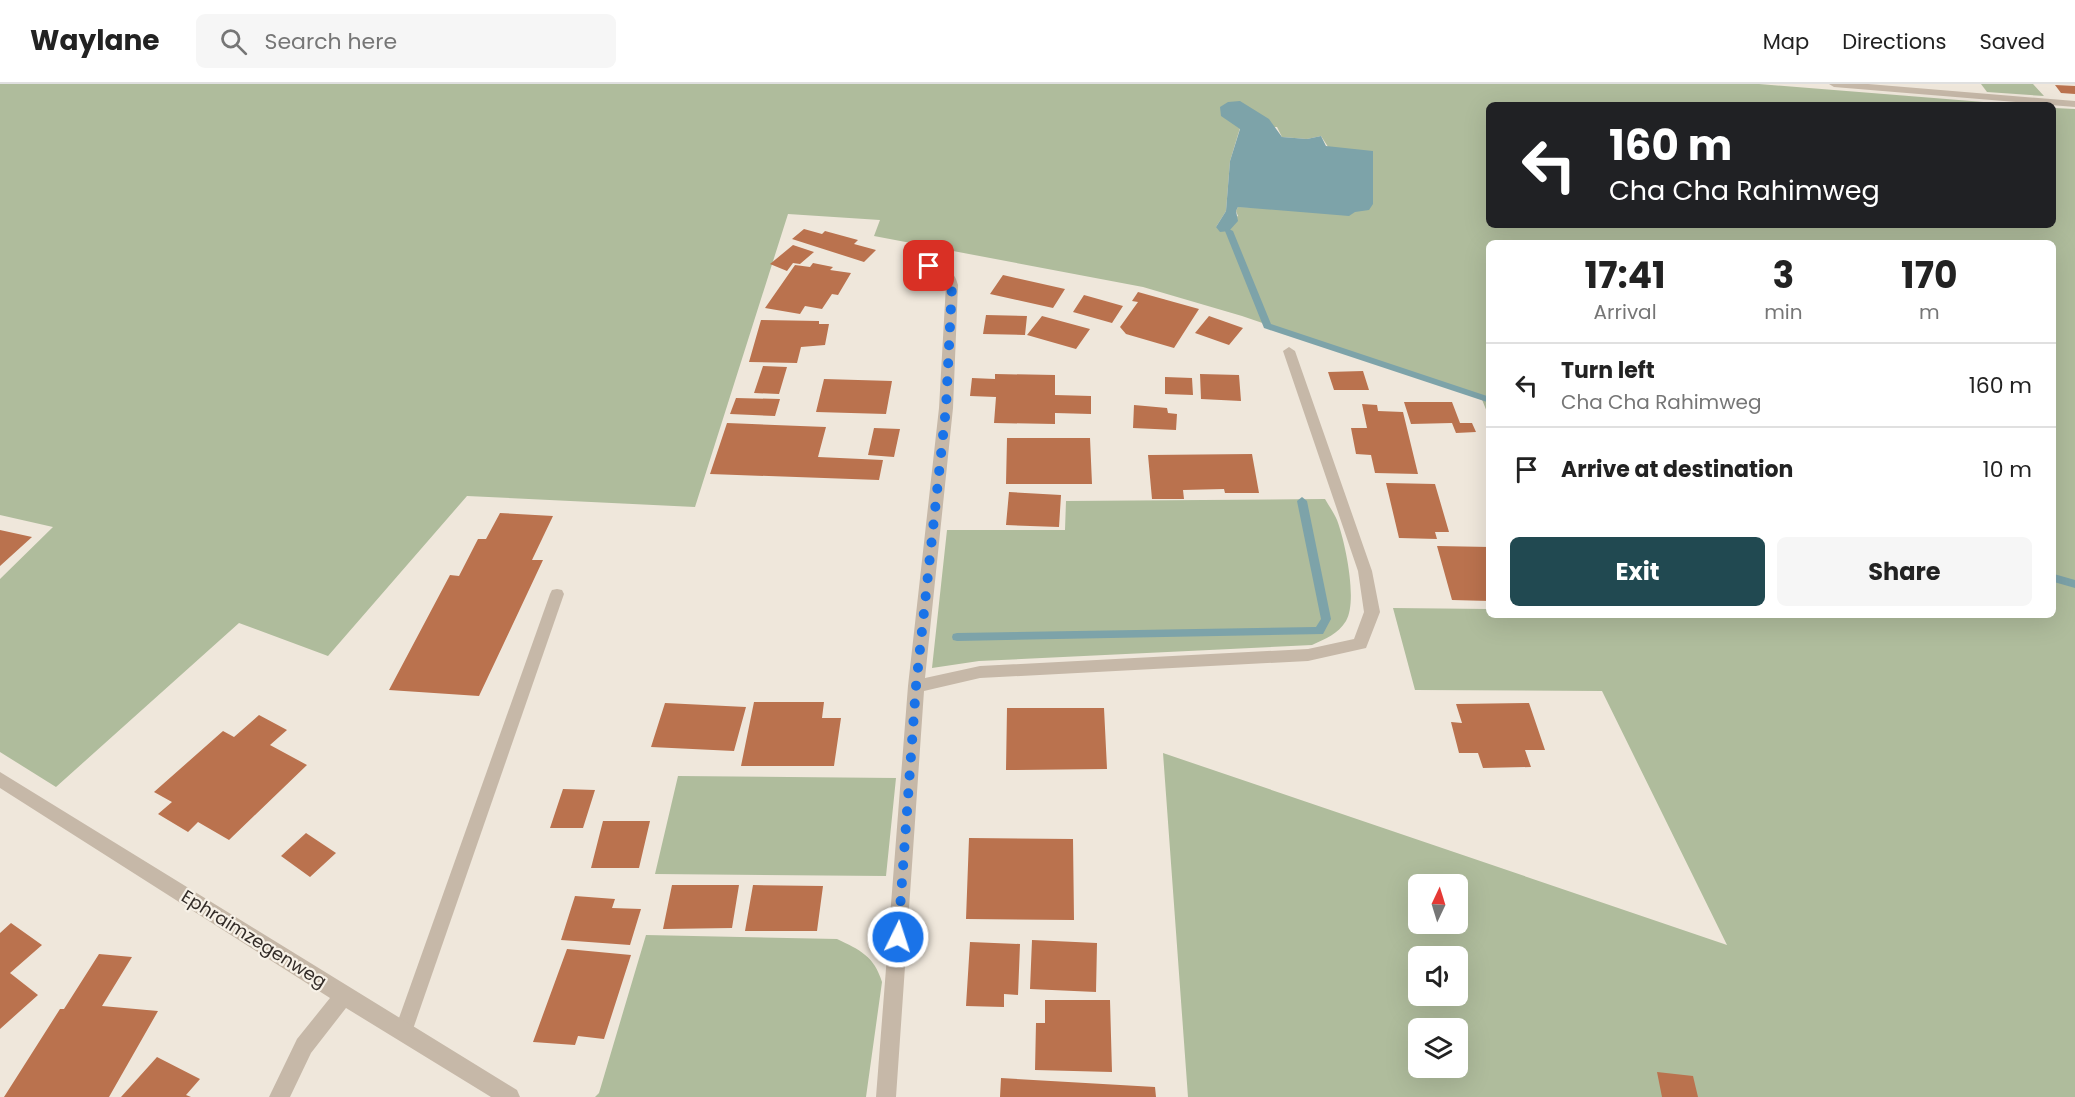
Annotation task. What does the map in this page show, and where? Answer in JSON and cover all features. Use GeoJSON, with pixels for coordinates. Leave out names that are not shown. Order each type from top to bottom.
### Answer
{"type":"FeatureCollection","features":[{"type":"Feature","properties":{"kind":"street"},"geometry":{"type":"LineString","coordinates":[[1834,84],[2051,102]]}},
{"type":"Feature","properties":{"kind":"street"},"geometry":{"type":"LineString","coordinates":[[2056,102],[2075,104]]}},
{"type":"Feature","properties":{"kind":"street"},"geometry":{"type":"LineString","coordinates":[[886,1097],[916,686],[946,408],[951,276],[945,270],[929,266]]}},
{"type":"Feature","properties":{"kind":"street"},"geometry":{"type":"LineString","coordinates":[[916,686],[980,672],[1308,655],[1360,644],[1372,612],[1365,571],[1289,351]]}},
{"type":"Feature","properties":{"kind":"street","name":"Ephraimzegenweg"},"geometry":{"type":"LineString","coordinates":[[0,779],[344,996],[510,1097]]}},
{"type":"Feature","properties":{"kind":"street"},"geometry":{"type":"LineString","coordinates":[[279,1097],[304,1046],[344,996]]}},
{"type":"Feature","properties":{"kind":"lane"},"geometry":{"type":"LineString","coordinates":[[402,1032],[557,594]]}},
{"type":"Feature","properties":{"kind":"green space"},"geometry":{"type":"Polygon","coordinates":[[[0,84],[1759,84],[1984,102],[1486,102],[1486,228],[2056,228],[2056,108],[2075,109],[2075,1097],[1188,1097],[1163,753],[1727,945],[1602,691],[1415,690],[1393,608],[1486,609],[1486,618],[2056,618],[2056,240],[1486,240],[1486,410],[1481,397],[1242,316],[1143,287],[874,236],[880,220],[788,214],[695,507],[467,496],[328,656],[239,623],[56,787],[0,752],[0,579],[53,527],[0,515],[0,84]],[[1277,127],[1240,128],[1230,161],[1226,211],[1216,227],[1238,216],[1236,211],[1238,207],[1369,210],[1321,136],[1307,139],[1282,137],[1277,127]]]}},
{"type":"Feature","properties":{"kind":"green space"},"geometry":{"type":"Polygon","coordinates":[[[1981,84],[2033,84],[2044,96],[1987,92],[1981,84]]]}},
{"type":"Feature","properties":{"kind":"green space"},"geometry":{"type":"Polygon","coordinates":[[[1325,499],[1337,520],[1343,542],[1349,571],[1351,600],[1343,626],[1331,636],[1312,645],[979,661],[932,668],[947,530],[1065,530],[1066,501],[1325,499]]]}},
{"type":"Feature","properties":{"kind":"green space"},"geometry":{"type":"Polygon","coordinates":[[[678,776],[896,778],[886,876],[655,874],[678,776]]]}},
{"type":"Feature","properties":{"kind":"green space"},"geometry":{"type":"Polygon","coordinates":[[[646,935],[837,939],[865,955],[875,966],[882,982],[866,1097],[595,1097],[599,1093],[646,935]]]}},
{"type":"Feature","properties":{"kind":"water"},"geometry":{"type":"Polygon","coordinates":[[[1240,101],[1269,119],[1282,137],[1307,139],[1321,136],[1326,146],[1373,151],[1373,204],[1369,210],[1355,212],[1349,216],[1238,207],[1236,211],[1238,221],[1229,231],[1220,232],[1216,227],[1226,211],[1230,161],[1240,129],[1221,116],[1220,107],[1228,102],[1240,101]]]}},
{"type":"Feature","properties":{"kind":"building"},"geometry":{"type":"Polygon","coordinates":[[[2055,85],[2075,86],[2075,94],[2061,93],[2055,85]]]}},
{"type":"Feature","properties":{"kind":"building"},"geometry":{"type":"Polygon","coordinates":[[[804,229],[822,234],[825,231],[858,240],[854,244],[876,250],[864,262],[792,239],[804,229]]]}},
{"type":"Feature","properties":{"kind":"building"},"geometry":{"type":"Polygon","coordinates":[[[793,245],[814,252],[800,264],[793,263],[787,271],[770,264],[793,245]]]}},
{"type":"Feature","properties":{"kind":"building"},"geometry":{"type":"Polygon","coordinates":[[[813,263],[833,267],[830,270],[851,273],[838,295],[832,294],[822,309],[805,306],[800,314],[765,308],[795,265],[810,267],[813,263]]]}},
{"type":"Feature","properties":{"kind":"building"},"geometry":{"type":"Polygon","coordinates":[[[1003,275],[1065,289],[1053,308],[990,294],[1003,275]]]}},
{"type":"Feature","properties":{"kind":"building"},"geometry":{"type":"Polygon","coordinates":[[[1138,292],[1199,309],[1174,348],[1126,334],[1120,327],[1138,302],[1132,301],[1138,292]]]}},
{"type":"Feature","properties":{"kind":"building"},"geometry":{"type":"Polygon","coordinates":[[[1084,295],[1123,306],[1112,323],[1073,312],[1084,295]]]}},
{"type":"Feature","properties":{"kind":"building"},"geometry":{"type":"Polygon","coordinates":[[[986,315],[1027,316],[1025,335],[983,334],[986,315]]]}},
{"type":"Feature","properties":{"kind":"building"},"geometry":{"type":"Polygon","coordinates":[[[1042,316],[1090,329],[1076,349],[1027,335],[1042,316]]]}},
{"type":"Feature","properties":{"kind":"building"},"geometry":{"type":"Polygon","coordinates":[[[1209,316],[1243,328],[1229,345],[1195,333],[1209,316]]]}},
{"type":"Feature","properties":{"kind":"building"},"geometry":{"type":"Polygon","coordinates":[[[761,320],[819,321],[819,324],[829,324],[825,345],[801,347],[797,363],[749,362],[761,320]]]}},
{"type":"Feature","properties":{"kind":"building"},"geometry":{"type":"Polygon","coordinates":[[[763,366],[787,367],[779,394],[754,393],[763,366]]]}},
{"type":"Feature","properties":{"kind":"building"},"geometry":{"type":"Polygon","coordinates":[[[1363,371],[1369,390],[1334,390],[1328,372],[1363,371]]]}},
{"type":"Feature","properties":{"kind":"building"},"geometry":{"type":"Polygon","coordinates":[[[995,374],[1055,375],[1055,395],[1091,396],[1091,414],[1055,413],[1055,424],[994,423],[996,397],[970,396],[972,378],[995,379],[995,374]]]}},
{"type":"Feature","properties":{"kind":"building"},"geometry":{"type":"Polygon","coordinates":[[[1200,374],[1239,375],[1241,401],[1201,399],[1200,374]]]}},
{"type":"Feature","properties":{"kind":"building"},"geometry":{"type":"Polygon","coordinates":[[[1165,377],[1192,378],[1193,395],[1165,394],[1165,377]]]}},
{"type":"Feature","properties":{"kind":"building"},"geometry":{"type":"Polygon","coordinates":[[[824,379],[892,381],[886,414],[816,412],[824,379]]]}},
{"type":"Feature","properties":{"kind":"building"},"geometry":{"type":"Polygon","coordinates":[[[736,398],[780,399],[775,416],[730,414],[736,398]]]}},
{"type":"Feature","properties":{"kind":"building"},"geometry":{"type":"Polygon","coordinates":[[[1404,402],[1452,402],[1460,423],[1472,423],[1476,432],[1456,433],[1452,423],[1411,424],[1404,402]]]}},
{"type":"Feature","properties":{"kind":"building"},"geometry":{"type":"Polygon","coordinates":[[[1362,404],[1377,405],[1378,411],[1403,412],[1418,474],[1375,473],[1371,455],[1356,454],[1351,428],[1367,428],[1362,404]]]}},
{"type":"Feature","properties":{"kind":"building"},"geometry":{"type":"Polygon","coordinates":[[[1134,405],[1167,408],[1168,413],[1177,414],[1176,430],[1133,428],[1134,405]]]}},
{"type":"Feature","properties":{"kind":"building"},"geometry":{"type":"Polygon","coordinates":[[[727,423],[826,427],[818,457],[883,460],[879,480],[710,474],[727,423]]]}},
{"type":"Feature","properties":{"kind":"building"},"geometry":{"type":"Polygon","coordinates":[[[874,428],[900,429],[894,457],[868,455],[874,428]]]}},
{"type":"Feature","properties":{"kind":"building"},"geometry":{"type":"Polygon","coordinates":[[[1007,438],[1090,438],[1092,484],[1006,484],[1007,438]]]}},
{"type":"Feature","properties":{"kind":"building"},"geometry":{"type":"Polygon","coordinates":[[[1252,454],[1259,493],[1225,493],[1224,489],[1183,490],[1184,499],[1152,499],[1148,455],[1252,454]]]}},
{"type":"Feature","properties":{"kind":"building"},"geometry":{"type":"Polygon","coordinates":[[[1386,483],[1435,484],[1449,532],[1435,532],[1437,539],[1399,538],[1386,483]]]}},
{"type":"Feature","properties":{"kind":"building"},"geometry":{"type":"Polygon","coordinates":[[[1009,492],[1061,495],[1059,527],[1006,525],[1009,492]]]}},
{"type":"Feature","properties":{"kind":"building"},"geometry":{"type":"Polygon","coordinates":[[[500,513],[553,516],[532,560],[543,560],[479,696],[389,690],[450,575],[459,576],[478,539],[486,539],[500,513]]]}},
{"type":"Feature","properties":{"kind":"building"},"geometry":{"type":"Polygon","coordinates":[[[0,530],[32,537],[0,566],[0,530]]]}},
{"type":"Feature","properties":{"kind":"building"},"geometry":{"type":"Polygon","coordinates":[[[1437,546],[1486,547],[1486,601],[1452,600],[1437,546]]]}},
{"type":"Feature","properties":{"kind":"building"},"geometry":{"type":"Polygon","coordinates":[[[754,702],[824,702],[822,718],[841,718],[834,766],[741,766],[754,702]]]}},
{"type":"Feature","properties":{"kind":"building"},"geometry":{"type":"Polygon","coordinates":[[[665,703],[746,707],[734,751],[651,747],[665,703]]]}},
{"type":"Feature","properties":{"kind":"building"},"geometry":{"type":"Polygon","coordinates":[[[1529,703],[1545,750],[1525,750],[1531,767],[1483,768],[1478,753],[1459,753],[1451,722],[1462,723],[1456,704],[1529,703]]]}},
{"type":"Feature","properties":{"kind":"building"},"geometry":{"type":"Polygon","coordinates":[[[1007,708],[1104,708],[1107,769],[1006,770],[1007,708]]]}},
{"type":"Feature","properties":{"kind":"building"},"geometry":{"type":"Polygon","coordinates":[[[259,715],[287,730],[270,745],[307,765],[229,840],[198,822],[188,832],[158,814],[172,802],[154,792],[223,731],[234,737],[259,715]]]}},
{"type":"Feature","properties":{"kind":"building"},"geometry":{"type":"Polygon","coordinates":[[[563,789],[595,790],[583,828],[550,828],[563,789]]]}},
{"type":"Feature","properties":{"kind":"building"},"geometry":{"type":"Polygon","coordinates":[[[603,821],[650,821],[639,868],[591,868],[603,821]]]}},
{"type":"Feature","properties":{"kind":"building"},"geometry":{"type":"Polygon","coordinates":[[[306,833],[336,853],[310,877],[281,856],[306,833]]]}},
{"type":"Feature","properties":{"kind":"building"},"geometry":{"type":"Polygon","coordinates":[[[969,838],[1073,839],[1074,920],[966,919],[969,838]]]}},
{"type":"Feature","properties":{"kind":"building"},"geometry":{"type":"Polygon","coordinates":[[[672,885],[739,885],[732,928],[663,929],[672,885]]]}},
{"type":"Feature","properties":{"kind":"building"},"geometry":{"type":"Polygon","coordinates":[[[753,885],[823,886],[817,931],[745,931],[753,885]]]}},
{"type":"Feature","properties":{"kind":"building"},"geometry":{"type":"Polygon","coordinates":[[[575,896],[615,899],[612,908],[641,909],[630,945],[561,940],[575,896]]]}},
{"type":"Feature","properties":{"kind":"building"},"geometry":{"type":"Polygon","coordinates":[[[11,923],[42,945],[10,973],[38,995],[0,1029],[0,933],[11,923]]]}},
{"type":"Feature","properties":{"kind":"building"},"geometry":{"type":"Polygon","coordinates":[[[1032,940],[1097,943],[1096,992],[1030,989],[1032,940]]]}},
{"type":"Feature","properties":{"kind":"building"},"geometry":{"type":"Polygon","coordinates":[[[970,942],[1020,944],[1018,995],[1004,994],[1004,1007],[966,1006],[970,942]]]}},
{"type":"Feature","properties":{"kind":"building"},"geometry":{"type":"Polygon","coordinates":[[[567,949],[631,955],[604,1039],[578,1036],[575,1045],[533,1042],[567,949]]]}},
{"type":"Feature","properties":{"kind":"building"},"geometry":{"type":"Polygon","coordinates":[[[99,954],[132,957],[102,1006],[158,1011],[109,1097],[4,1097],[60,1009],[64,1009],[99,954]]]}},
{"type":"Feature","properties":{"kind":"building"},"geometry":{"type":"Polygon","coordinates":[[[1045,1000],[1110,1000],[1112,1072],[1035,1070],[1036,1023],[1045,1023],[1045,1000]]]}},
{"type":"Feature","properties":{"kind":"building"},"geometry":{"type":"Polygon","coordinates":[[[157,1057],[200,1079],[186,1095],[191,1097],[121,1097],[157,1057]]]}},
{"type":"Feature","properties":{"kind":"building"},"geometry":{"type":"Polygon","coordinates":[[[1657,1072],[1693,1076],[1698,1097],[1662,1097],[1657,1072]]]}},
{"type":"Feature","properties":{"kind":"building"},"geometry":{"type":"Polygon","coordinates":[[[1001,1078],[1155,1087],[1156,1097],[1000,1097],[1001,1078]]]}},
{"type":"Feature","properties":{"kind":"waterway"},"geometry":{"type":"LineString","coordinates":[[1229,231],[1267,326],[1486,399]]}},
{"type":"Feature","properties":{"kind":"waterway"},"geometry":{"type":"LineString","coordinates":[[957,637],[1319,631],[1326,619],[1302,501]]}},
{"type":"Feature","properties":{"kind":"waterway"},"geometry":{"type":"LineString","coordinates":[[2056,579],[2075,584]]}},
{"type":"Feature","properties":{"kind":"route"},"geometry":{"type":"LineString","coordinates":[[898,937],[916,686],[946,408],[952,285],[951,276],[945,270],[929,266]]}}]}
